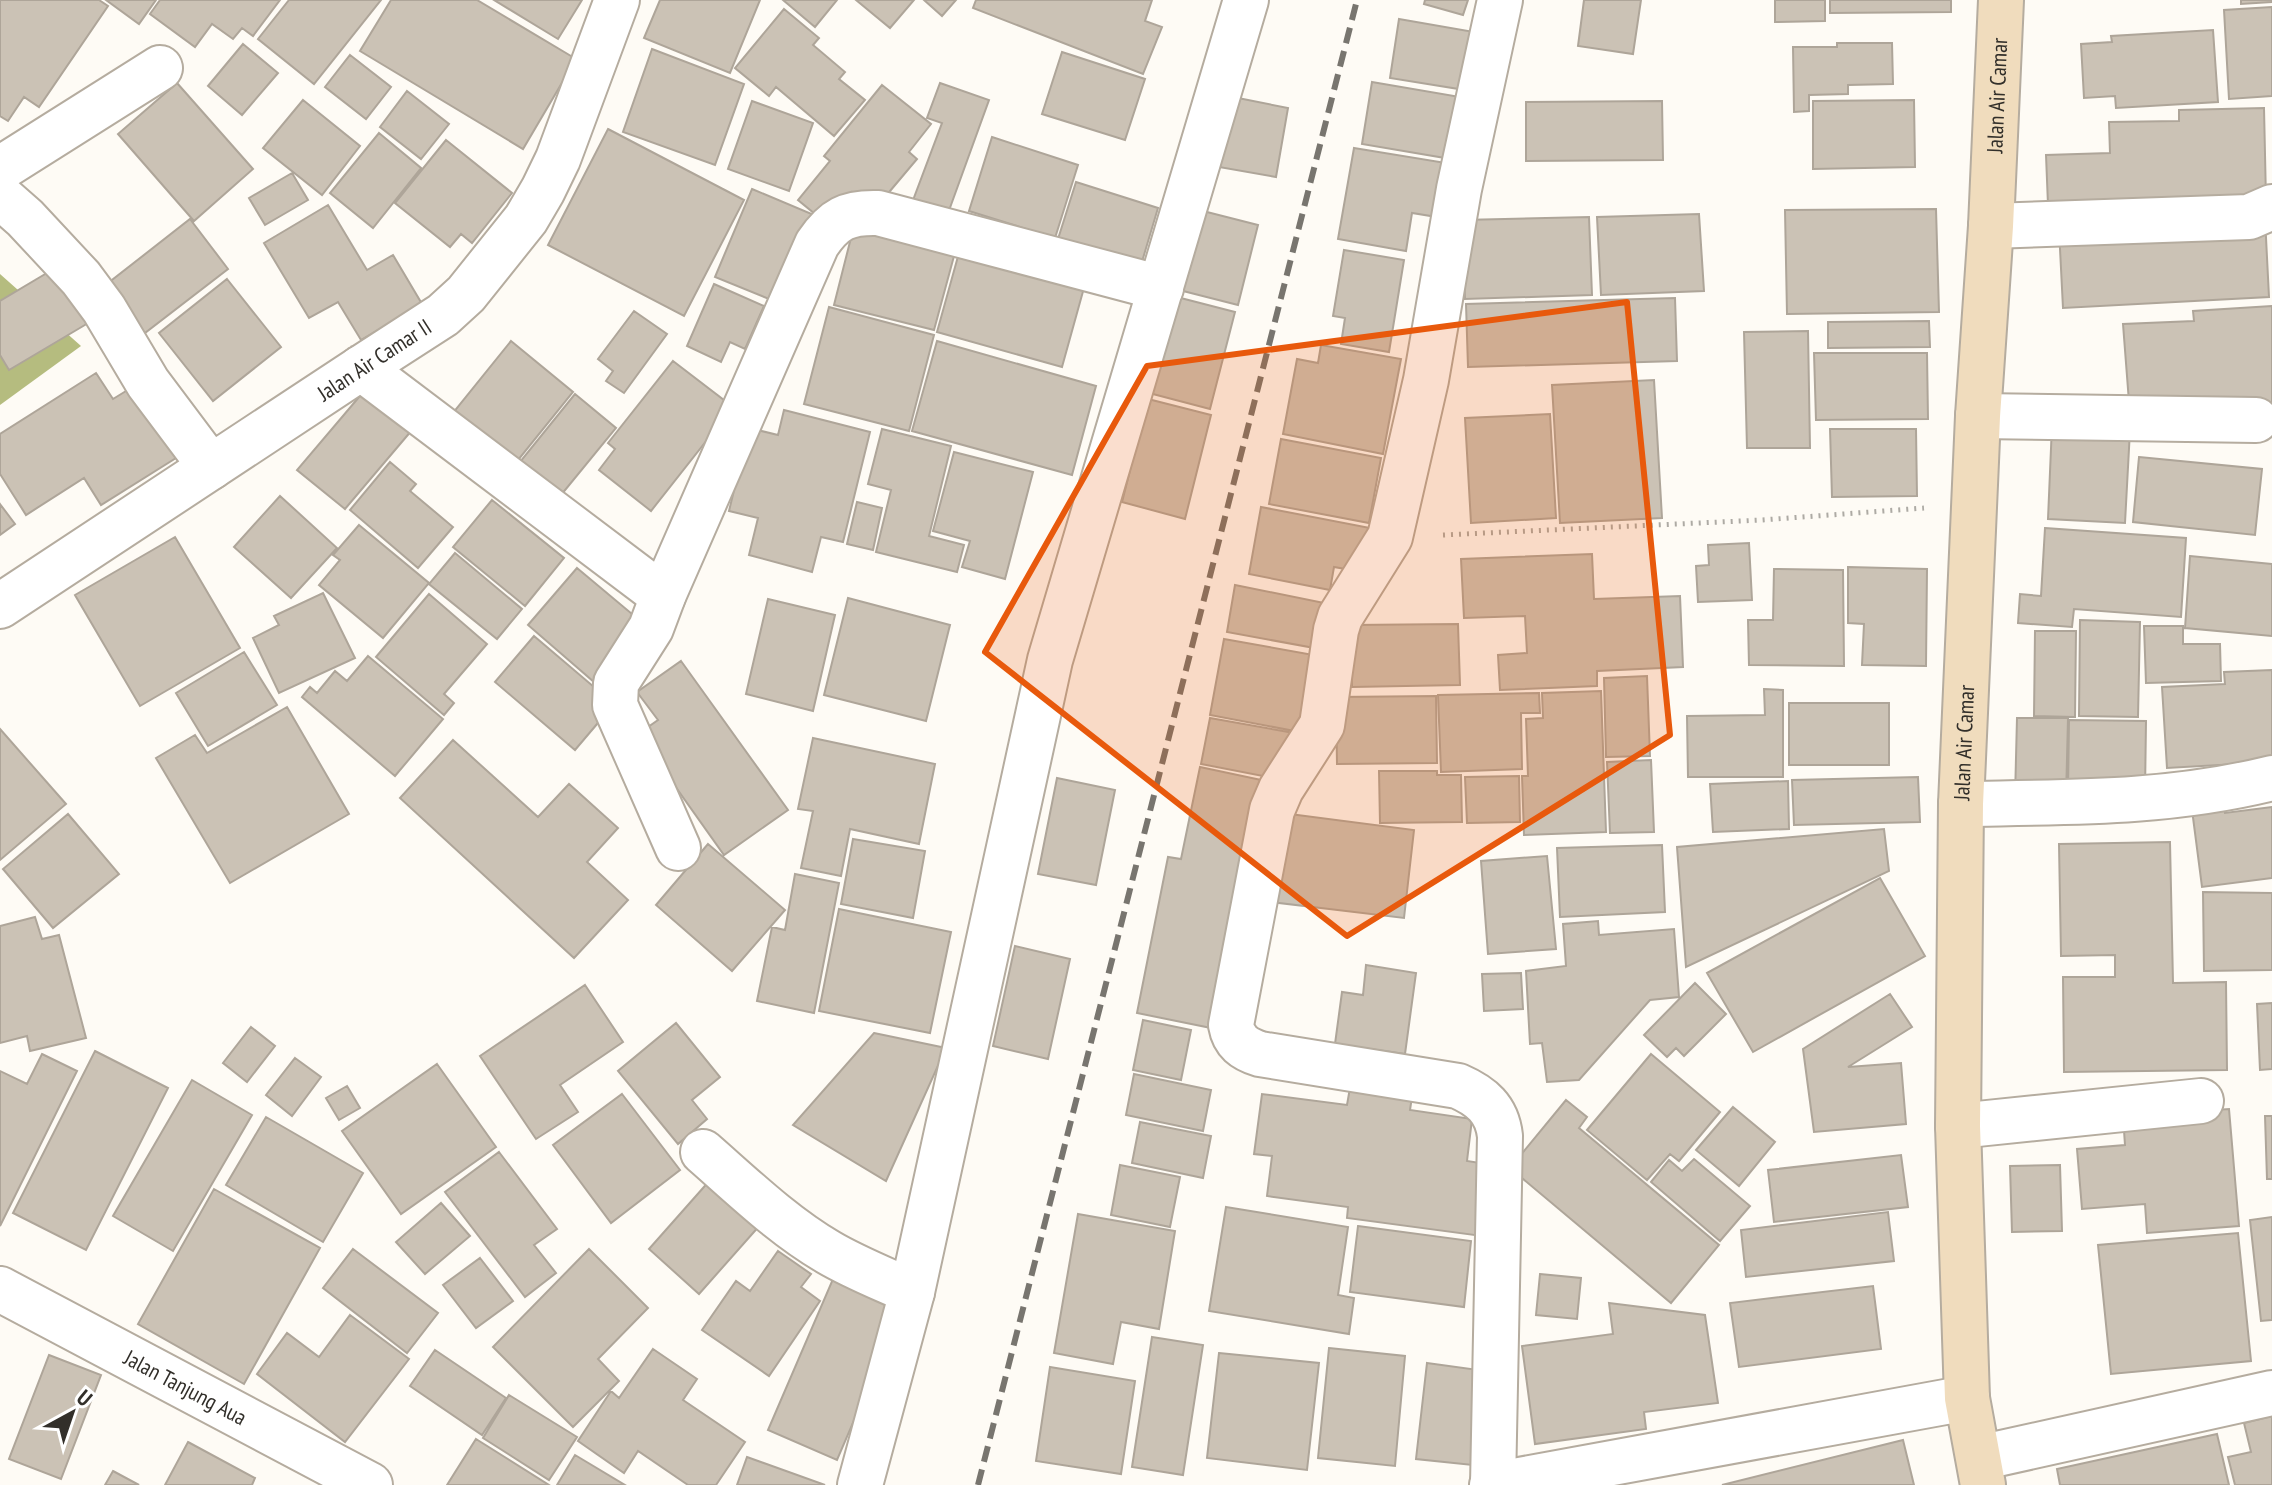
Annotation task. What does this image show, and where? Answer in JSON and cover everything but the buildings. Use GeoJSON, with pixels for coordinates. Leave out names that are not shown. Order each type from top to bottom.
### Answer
{"type":"FeatureCollection","features":[{"type":"Feature","properties":{"kind":"main road","name":"Jalan Air Camar"},"geometry":{"type":"LineString","coordinates":[[1981,1472],[1967,1398],[1958,1126],[1961,804],[2001,0]]}},
{"type":"Feature","properties":{"kind":"street","name":"Jalan Air Camar II"},"geometry":{"type":"LineString","coordinates":[[0,606],[443,315],[466,294],[526,219],[543,190],[558,159],[617,0]]}},
{"type":"Feature","properties":{"kind":"street"},"geometry":{"type":"LineString","coordinates":[[860,1485],[912,1292],[1050,660],[1246,0]]}},
{"type":"Feature","properties":{"kind":"street"},"geometry":{"type":"LineString","coordinates":[[1500,0],[1459,189],[1426,380],[1390,537],[1340,617],[1322,725],[1281,789],[1272,810],[1231,1025],[1233,1036],[1239,1044],[1260,1054],[1458,1086],[1474,1093],[1494,1112],[1500,1136],[1493,1485],[1967,1398]]}},
{"type":"Feature","properties":{"kind":"street"},"geometry":{"type":"LineString","coordinates":[[0,169],[160,68]]}},
{"type":"Feature","properties":{"kind":"street"},"geometry":{"type":"LineString","coordinates":[[0,196],[81,278],[104,309],[148,383],[211,467]]}},
{"type":"Feature","properties":{"kind":"street"},"geometry":{"type":"LineString","coordinates":[[1991,226],[2249,217],[2272,207]]}},
{"type":"Feature","properties":{"kind":"street"},"geometry":{"type":"LineString","coordinates":[[678,848],[615,705],[616,683],[651,628],[817,244],[829,227],[860,213],[878,213],[1161,288]]}},
{"type":"Feature","properties":{"kind":"street"},"geometry":{"type":"LineString","coordinates":[[361,368],[663,596]]}},
{"type":"Feature","properties":{"kind":"street"},"geometry":{"type":"LineString","coordinates":[[1978,416],[2256,420]]}},
{"type":"Feature","properties":{"kind":"street"},"geometry":{"type":"LineString","coordinates":[[1961,804],[2166,798],[2272,778]]}},
{"type":"Feature","properties":{"kind":"street"},"geometry":{"type":"LineString","coordinates":[[1958,1126],[2201,1101]]}},
{"type":"Feature","properties":{"kind":"street"},"geometry":{"type":"LineString","coordinates":[[703,1152],[828,1252],[912,1292]]}},
{"type":"Feature","properties":{"kind":"street","name":"Jalan Tanjung Aua"},"geometry":{"type":"LineString","coordinates":[[0,1289],[370,1485]]}},
{"type":"Feature","properties":{"kind":"street"},"geometry":{"type":"LineString","coordinates":[[1981,1472],[2272,1393]]}},
{"type":"Feature","properties":{"kind":"path"},"geometry":{"type":"LineString","coordinates":[[1390,537],[1762,520],[1975,504]]}},
{"type":"Feature","properties":{"kind":"highlighted area"},"geometry":{"type":"Polygon","coordinates":[[[1627,302],[1670,735],[1347,936],[985,652],[1147,366],[1627,302]]]}},
{"type":"Feature","properties":{"kind":"green space"},"geometry":{"type":"Polygon","coordinates":[[[0,274],[81,346],[0,405],[0,274]]]}},
{"type":"Feature","properties":{"kind":"railway"},"geometry":{"type":"LineString","coordinates":[[978,1485],[1357,0]]}}]}
